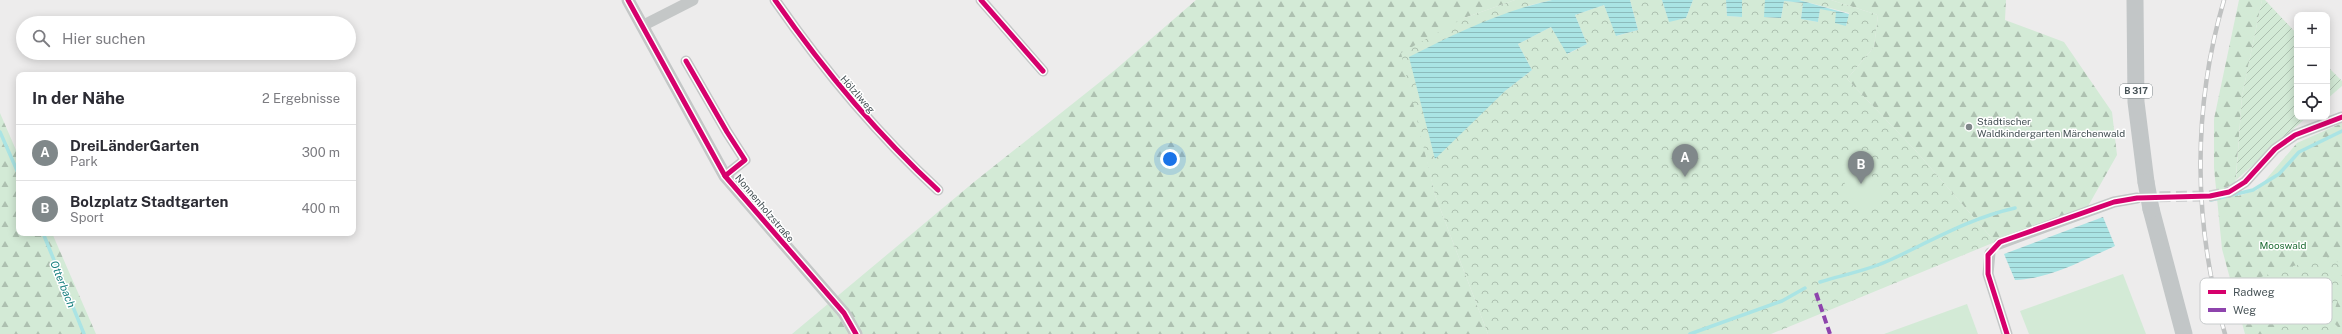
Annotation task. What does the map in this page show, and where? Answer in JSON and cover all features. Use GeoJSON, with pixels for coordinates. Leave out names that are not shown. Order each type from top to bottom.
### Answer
{"type":"FeatureCollection","features":[{"type":"Feature","properties":{"kind":"main road","name":"B 317"},"geometry":{"type":"LineString","coordinates":[[2135,0],[2136,102],[2146,182],[2151,209],[2184,334]]}},
{"type":"Feature","properties":{"kind":"street","name":"Nonnenholzstraße"},"geometry":{"type":"LineString","coordinates":[[628,0],[725,176],[844,313],[856,334]]}},
{"type":"Feature","properties":{"kind":"street"},"geometry":{"type":"LineString","coordinates":[[642,26],[694,0]]}},
{"type":"Feature","properties":{"kind":"street","name":"Hölzliweg"},"geometry":{"type":"LineString","coordinates":[[775,0],[804,42],[843,92],[902,157],[938,190]]}},
{"type":"Feature","properties":{"kind":"street"},"geometry":{"type":"LineString","coordinates":[[980,0],[1043,71]]}},
{"type":"Feature","properties":{"kind":"street","name":"Nonnenholzstraße"},"geometry":{"type":"LineString","coordinates":[[686,61],[745,160],[725,176]]}},
{"type":"Feature","properties":{"kind":"street"},"geometry":{"type":"LineString","coordinates":[[2229,192],[2245,182],[2275,149],[2295,135],[2342,117]]}},
{"type":"Feature","properties":{"kind":"street"},"geometry":{"type":"LineString","coordinates":[[1998,244],[2114,202],[2137,198]]}},
{"type":"Feature","properties":{"kind":"street"},"geometry":{"type":"LineString","coordinates":[[1990,253],[1988,274],[1993,298],[2006,334]]}},
{"type":"Feature","properties":{"kind":"green space"},"geometry":{"type":"Polygon","coordinates":[[[1196,0],[1515,0],[1464,18],[1421,133],[1435,195],[1488,334],[792,334],[974,182],[1115,70],[1196,0]]]}},
{"type":"Feature","properties":{"kind":"green space"},"geometry":{"type":"Polygon","coordinates":[[[1515,0],[1552,0],[1527,6],[1505,91],[1532,70],[1518,44],[1551,27],[1568,54],[1587,44],[1575,15],[1604,5],[1617,36],[1638,30],[1630,0],[1662,0],[1669,21],[1686,18],[1693,0],[1726,0],[1727,16],[1742,17],[1742,0],[1765,0],[1765,17],[1781,18],[1784,1],[1803,3],[1801,19],[1818,22],[1820,8],[1836,12],[1846,26],[1849,13],[1799,0],[1831,0],[1878,15],[1874,47],[1847,79],[1916,151],[1995,242],[1771,334],[1488,334],[1435,195],[1401,53],[1464,18],[1515,0]]]}},
{"type":"Feature","properties":{"kind":"green space"},"geometry":{"type":"Polygon","coordinates":[[[1831,0],[2006,0],[2005,20],[2064,42],[2112,112],[2117,155],[2087,208],[1995,242],[1916,151],[1847,79],[1874,47],[1878,15],[1831,0]]]}},
{"type":"Feature","properties":{"kind":"green space","name":"Mooswald"},"geometry":{"type":"Polygon","coordinates":[[[2239,0],[2262,0],[2242,96],[2235,189],[2238,196],[2257,190],[2297,143],[2342,123],[2342,334],[2245,334],[2242,324],[2332,324],[2332,278],[2230,278],[2222,249],[2214,168],[2214,119],[2239,0]]]}},
{"type":"Feature","properties":{"kind":"green space"},"geometry":{"type":"Polygon","coordinates":[[[2262,0],[2265,0],[2294,31],[2294,120],[2304,120],[2236,180],[2242,96],[2262,0]]]}},
{"type":"Feature","properties":{"kind":"green space"},"geometry":{"type":"Polygon","coordinates":[[[2330,69],[2342,81],[2342,86],[2330,96],[2330,69]]]}},
{"type":"Feature","properties":{"kind":"green space"},"geometry":{"type":"Polygon","coordinates":[[[0,113],[16,150],[16,236],[53,236],[96,334],[0,334],[0,113]]]}},
{"type":"Feature","properties":{"kind":"green space"},"geometry":{"type":"Polygon","coordinates":[[[1862,155],[1884,201],[1860,213],[1837,168],[1862,155]]]}},
{"type":"Feature","properties":{"kind":"green space"},"geometry":{"type":"Polygon","coordinates":[[[2330,257],[2342,265],[2342,288],[2332,317],[2332,278],[2261,278],[2289,267],[2330,257]]]}},
{"type":"Feature","properties":{"kind":"green space"},"geometry":{"type":"Polygon","coordinates":[[[2123,274],[2146,334],[2029,334],[2020,311],[2123,274]]]}},
{"type":"Feature","properties":{"kind":"green space"},"geometry":{"type":"Polygon","coordinates":[[[1967,304],[1978,334],[1884,334],[1967,304]]]}},
{"type":"Feature","properties":{"kind":"green space"},"geometry":{"type":"Polygon","coordinates":[[[2332,321],[2342,331],[2342,334],[2280,334],[2277,324],[2332,324],[2332,321]]]}},
{"type":"Feature","properties":{"kind":"water"},"geometry":{"type":"Polygon","coordinates":[[[1552,0],[1630,0],[1638,30],[1616,36],[1604,5],[1575,15],[1587,44],[1567,54],[1551,27],[1518,44],[1532,70],[1505,91],[1435,159],[1409,57],[1479,24],[1515,10],[1552,0]]]}},
{"type":"Feature","properties":{"kind":"water"},"geometry":{"type":"Polygon","coordinates":[[[1662,0],[1693,0],[1686,18],[1669,22],[1662,0]]]}},
{"type":"Feature","properties":{"kind":"water"},"geometry":{"type":"Polygon","coordinates":[[[1726,0],[1742,0],[1742,17],[1727,16],[1726,0]]]}},
{"type":"Feature","properties":{"kind":"water"},"geometry":{"type":"Polygon","coordinates":[[[1765,0],[1799,0],[1849,14],[1846,26],[1835,23],[1836,12],[1820,9],[1818,22],[1801,19],[1803,3],[1784,1],[1781,18],[1764,17],[1765,0]]]}},
{"type":"Feature","properties":{"kind":"water"},"geometry":{"type":"Polygon","coordinates":[[[2103,217],[2115,246],[2066,268],[2041,276],[2015,280],[2004,254],[2103,217]]]}},
{"type":"Feature","properties":{"kind":"waterway"},"geometry":{"type":"LineString","coordinates":[[2211,200],[2253,190],[2279,174],[2299,152],[2342,131]]}},
{"type":"Feature","properties":{"kind":"waterway","name":"Otterbach"},"geometry":{"type":"LineString","coordinates":[[0,132],[16,168]]}},
{"type":"Feature","properties":{"kind":"waterway"},"geometry":{"type":"LineString","coordinates":[[2155,200],[2186,198]]}},
{"type":"Feature","properties":{"kind":"waterway"},"geometry":{"type":"LineString","coordinates":[[1820,282],[1882,264],[1966,224],[1998,212],[2015,208]]}},
{"type":"Feature","properties":{"kind":"waterway","name":"Otterbach"},"geometry":{"type":"LineString","coordinates":[[44,236],[84,334]]}},
{"type":"Feature","properties":{"kind":"waterway"},"geometry":{"type":"LineString","coordinates":[[1690,334],[1782,301],[1805,288]]}},
{"type":"Feature","properties":{"kind":"tunnel"},"geometry":{"type":"LineString","coordinates":[[2143,197],[2210,196],[2229,192]]}},
{"type":"Feature","properties":{"kind":"railway"},"geometry":{"type":"LineString","coordinates":[[2212,278],[2202,209],[2200,167],[2206,83],[2224,0]]}},
{"type":"Feature","properties":{"kind":"railway"},"geometry":{"type":"LineString","coordinates":[[2222,324],[2225,334]]}},
{"type":"Feature","properties":{"kind":"marked path"},"geometry":{"type":"LineString","coordinates":[[1816,293],[1830,334]]}},
{"type":"Feature","properties":{"kind":"cycle path"},"geometry":{"type":"LineString","coordinates":[[628,0],[725,176],[844,313],[856,334]]}},
{"type":"Feature","properties":{"kind":"cycle path"},"geometry":{"type":"LineString","coordinates":[[775,0],[793,26],[851,100],[893,146],[938,190]]}},
{"type":"Feature","properties":{"kind":"cycle path"},"geometry":{"type":"LineString","coordinates":[[981,0],[1043,71]]}},
{"type":"Feature","properties":{"kind":"cycle path"},"geometry":{"type":"LineString","coordinates":[[686,61],[745,160],[725,176]]}},
{"type":"Feature","properties":{"kind":"cycle path"},"geometry":{"type":"LineString","coordinates":[[2007,334],[1988,274],[1988,255],[2000,242],[2114,202],[2137,198],[2210,196],[2229,192],[2245,182],[2275,149],[2295,135],[2342,117]]}},
{"type":"Feature","properties":{"kind":"place","name":"Städtischer Waldkindergarten Märchenwald"},"geometry":{"type":"Point","coordinates":[1969,127]}},
{"type":"Feature","properties":{"kind":"place","name":"DreiLänderGarten"},"geometry":{"type":"Point","coordinates":[1685,177]}},
{"type":"Feature","properties":{"kind":"place","name":"Bolzplatz Stadtgarten"},"geometry":{"type":"Point","coordinates":[1861,184]}}]}
